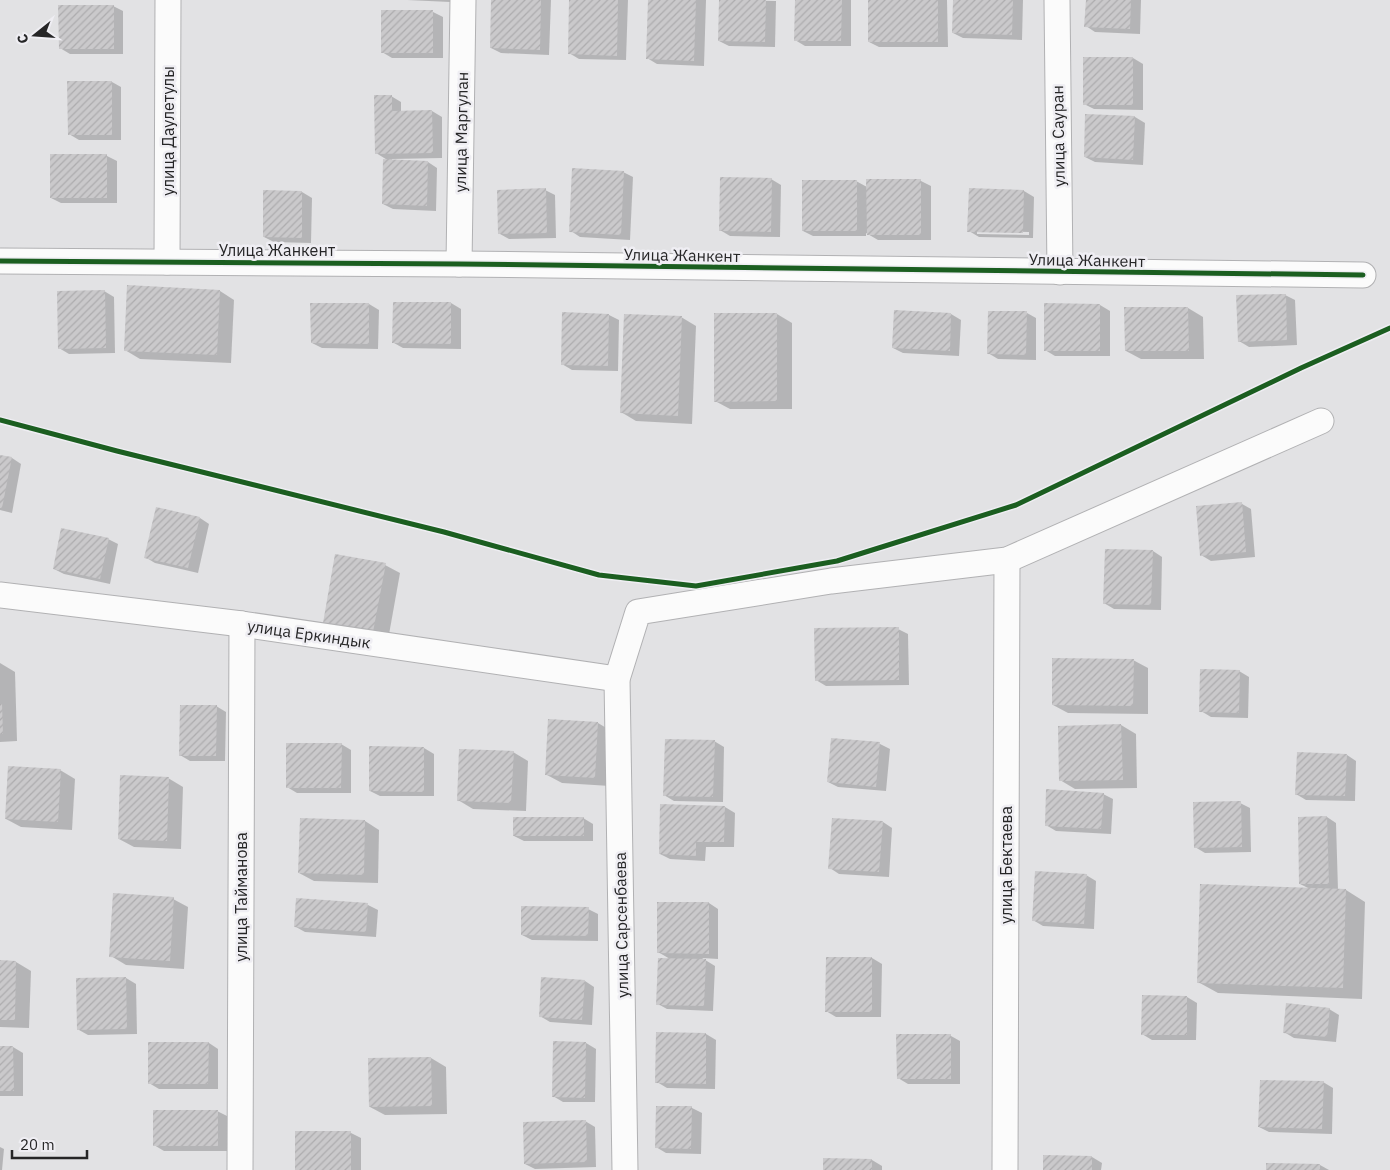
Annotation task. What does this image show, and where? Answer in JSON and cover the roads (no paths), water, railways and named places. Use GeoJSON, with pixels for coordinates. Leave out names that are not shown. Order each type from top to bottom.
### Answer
{"type":"FeatureCollection","features":[{"type":"Feature","properties":{"kind":"street","name":"улица Даулетулы"},"geometry":{"type":"LineString","coordinates":[[168,0],[168,262]]}},
{"type":"Feature","properties":{"kind":"street","name":"улица Маргулан"},"geometry":{"type":"LineString","coordinates":[[459,264],[463,0]]}},
{"type":"Feature","properties":{"kind":"street","name":"улица Сауран"},"geometry":{"type":"LineString","coordinates":[[1056,0],[1060,272]]}},
{"type":"Feature","properties":{"kind":"street","name":"Улица Жанкент"},"geometry":{"type":"LineString","coordinates":[[0,261],[459,264],[1363,275]]}},
{"type":"Feature","properties":{"kind":"street"},"geometry":{"type":"LineString","coordinates":[[1007,560],[1321,420]]}},
{"type":"Feature","properties":{"kind":"street","name":"улица Сарсенбаева"},"geometry":{"type":"LineString","coordinates":[[625,1170],[616,679],[638,612],[831,581],[1007,560]]}},
{"type":"Feature","properties":{"kind":"street","name":"улица Бектаева"},"geometry":{"type":"LineString","coordinates":[[1005,1170],[1007,560]]}},
{"type":"Feature","properties":{"kind":"street","name":"улица Еркиндык"},"geometry":{"type":"LineString","coordinates":[[0,595],[242,624],[616,679]]}},
{"type":"Feature","properties":{"kind":"street","name":"улица Тайманова"},"geometry":{"type":"LineString","coordinates":[[240,1170],[242,624]]}}]}
